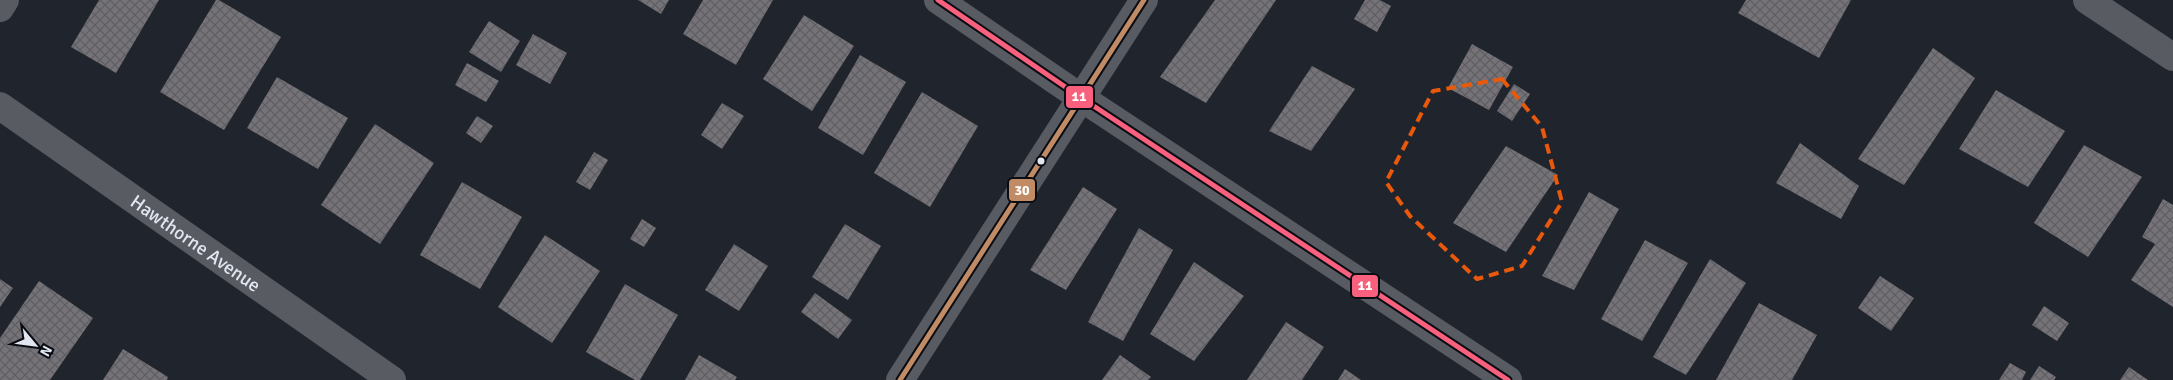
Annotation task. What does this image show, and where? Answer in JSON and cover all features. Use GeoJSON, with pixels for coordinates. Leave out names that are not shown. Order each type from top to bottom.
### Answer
{"type":"FeatureCollection","features":[{"type":"Feature","properties":{"kind":"street"},"geometry":{"type":"LineString","coordinates":[[0,8],[5,0]]}},
{"type":"Feature","properties":{"kind":"street"},"geometry":{"type":"LineString","coordinates":[[938,0],[1080,97],[1508,380]]}},
{"type":"Feature","properties":{"kind":"street"},"geometry":{"type":"LineString","coordinates":[[900,380],[1144,0]]}},
{"type":"Feature","properties":{"kind":"street"},"geometry":{"type":"LineString","coordinates":[[2087,0],[2173,57]]}},
{"type":"Feature","properties":{"kind":"street","name":"Hawthorne Avenue"},"geometry":{"type":"LineString","coordinates":[[0,106],[392,380]]}},
{"type":"Feature","properties":{"kind":"highlighted area"},"geometry":{"type":"Polygon","coordinates":[[[1502,79],[1542,127],[1562,202],[1522,266],[1477,279],[1410,216],[1386,182],[1433,91],[1502,79]]]}},
{"type":"Feature","properties":{"kind":"building"},"geometry":{"type":"Polygon","coordinates":[[[99,0],[159,0],[116,73],[71,47],[99,0]]]}},
{"type":"Feature","properties":{"kind":"building"},"geometry":{"type":"Polygon","coordinates":[[[216,0],[281,37],[224,130],[160,92],[216,0]]]}},
{"type":"Feature","properties":{"kind":"building"},"geometry":{"type":"Polygon","coordinates":[[[638,0],[669,0],[661,14],[638,0]]]}},
{"type":"Feature","properties":{"kind":"building"},"geometry":{"type":"Polygon","coordinates":[[[703,0],[773,0],[736,65],[683,34],[703,0]]]}},
{"type":"Feature","properties":{"kind":"building"},"geometry":{"type":"Polygon","coordinates":[[[1215,0],[1276,0],[1206,103],[1160,77],[1215,0]]]}},
{"type":"Feature","properties":{"kind":"building"},"geometry":{"type":"Polygon","coordinates":[[[1365,0],[1380,0],[1391,6],[1377,32],[1354,19],[1365,0]]]}},
{"type":"Feature","properties":{"kind":"building"},"geometry":{"type":"Polygon","coordinates":[[[1746,0],[1851,0],[1819,58],[1738,13],[1746,0]]]}},
{"type":"Feature","properties":{"kind":"building"},"geometry":{"type":"Polygon","coordinates":[[[804,15],[854,46],[812,111],[763,79],[804,15]]]}},
{"type":"Feature","properties":{"kind":"building"},"geometry":{"type":"Polygon","coordinates":[[[489,21],[520,41],[501,72],[469,52],[489,21]]]}},
{"type":"Feature","properties":{"kind":"building"},"geometry":{"type":"Polygon","coordinates":[[[533,34],[567,53],[550,84],[516,65],[533,34]]]}},
{"type":"Feature","properties":{"kind":"building"},"geometry":{"type":"Polygon","coordinates":[[[1472,44],[1513,67],[1489,110],[1448,88],[1472,44]]]}},
{"type":"Feature","properties":{"kind":"building"},"geometry":{"type":"Polygon","coordinates":[[[1933,48],[1975,78],[1904,185],[1858,159],[1933,48]]]}},
{"type":"Feature","properties":{"kind":"building"},"geometry":{"type":"Polygon","coordinates":[[[860,55],[906,82],[863,155],[818,128],[860,55]]]}},
{"type":"Feature","properties":{"kind":"building"},"geometry":{"type":"Polygon","coordinates":[[[467,63],[499,81],[486,102],[455,85],[467,63]]]}},
{"type":"Feature","properties":{"kind":"building"},"geometry":{"type":"Polygon","coordinates":[[[1312,66],[1355,89],[1311,151],[1269,131],[1312,66]]]}},
{"type":"Feature","properties":{"kind":"building"},"geometry":{"type":"Polygon","coordinates":[[[277,77],[348,118],[318,169],[247,128],[277,77]]]}},
{"type":"Feature","properties":{"kind":"building"},"geometry":{"type":"Polygon","coordinates":[[[1514,84],[1530,94],[1512,121],[1497,111],[1514,84]]]}},
{"type":"Feature","properties":{"kind":"building"},"geometry":{"type":"Polygon","coordinates":[[[1996,90],[2065,131],[2028,187],[1959,149],[1996,90]]]}},
{"type":"Feature","properties":{"kind":"building"},"geometry":{"type":"Polygon","coordinates":[[[922,92],[978,126],[930,207],[874,173],[922,92]]]}},
{"type":"Feature","properties":{"kind":"building"},"geometry":{"type":"Polygon","coordinates":[[[722,103],[744,116],[722,149],[701,135],[722,103]]]}},
{"type":"Feature","properties":{"kind":"building"},"geometry":{"type":"Polygon","coordinates":[[[477,116],[493,126],[481,143],[466,133],[477,116]]]}},
{"type":"Feature","properties":{"kind":"building"},"geometry":{"type":"Polygon","coordinates":[[[375,124],[434,163],[380,244],[321,205],[375,124]]]}},
{"type":"Feature","properties":{"kind":"building"},"geometry":{"type":"Polygon","coordinates":[[[1800,143],[1859,186],[1841,219],[1776,183],[1800,143]]]}},
{"type":"Feature","properties":{"kind":"building"},"geometry":{"type":"Polygon","coordinates":[[[2084,145],[2142,177],[2088,257],[2034,223],[2084,145]]]}},
{"type":"Feature","properties":{"kind":"building"},"geometry":{"type":"Polygon","coordinates":[[[1506,146],[1558,175],[1506,252],[1453,223],[1506,146]]]}},
{"type":"Feature","properties":{"kind":"building"},"geometry":{"type":"Polygon","coordinates":[[[594,152],[608,160],[590,190],[576,182],[594,152]]]}},
{"type":"Feature","properties":{"kind":"building"},"geometry":{"type":"Polygon","coordinates":[[[462,182],[522,217],[480,289],[420,255],[462,182]]]}},
{"type":"Feature","properties":{"kind":"building"},"geometry":{"type":"Polygon","coordinates":[[[1083,187],[1117,209],[1066,290],[1030,270],[1083,187]]]}},
{"type":"Feature","properties":{"kind":"building"},"geometry":{"type":"Polygon","coordinates":[[[1589,192],[1619,209],[1574,290],[1542,276],[1589,192]]]}},
{"type":"Feature","properties":{"kind":"building"},"geometry":{"type":"Polygon","coordinates":[[[2163,199],[2173,205],[2173,307],[2131,280],[2155,244],[2142,237],[2163,199]]]}},
{"type":"Feature","properties":{"kind":"building"},"geometry":{"type":"Polygon","coordinates":[[[642,219],[656,228],[644,247],[630,239],[642,219]]]}},
{"type":"Feature","properties":{"kind":"building"},"geometry":{"type":"Polygon","coordinates":[[[845,224],[881,246],[848,300],[812,277],[845,224]]]}},
{"type":"Feature","properties":{"kind":"building"},"geometry":{"type":"Polygon","coordinates":[[[1139,228],[1173,250],[1123,341],[1088,322],[1139,228]]]}},
{"type":"Feature","properties":{"kind":"building"},"geometry":{"type":"Polygon","coordinates":[[[545,235],[600,271],[552,343],[498,307],[545,235]]]}},
{"type":"Feature","properties":{"kind":"building"},"geometry":{"type":"Polygon","coordinates":[[[1645,240],[1688,263],[1642,341],[1601,319],[1645,240]]]}},
{"type":"Feature","properties":{"kind":"building"},"geometry":{"type":"Polygon","coordinates":[[[734,244],[768,266],[739,311],[705,290],[734,244]]]}},
{"type":"Feature","properties":{"kind":"building"},"geometry":{"type":"Polygon","coordinates":[[[1710,259],[1746,283],[1686,375],[1653,357],[1710,259]]]}},
{"type":"Feature","properties":{"kind":"building"},"geometry":{"type":"Polygon","coordinates":[[[1194,262],[1244,296],[1194,361],[1150,334],[1194,262]]]}},
{"type":"Feature","properties":{"kind":"building"},"geometry":{"type":"Polygon","coordinates":[[[1880,276],[1914,298],[1891,331],[1858,308],[1880,276]]]}},
{"type":"Feature","properties":{"kind":"building"},"geometry":{"type":"Polygon","coordinates":[[[0,279],[13,288],[0,307],[0,279]]]}},
{"type":"Feature","properties":{"kind":"building"},"geometry":{"type":"Polygon","coordinates":[[[39,281],[93,318],[50,380],[0,380],[0,338],[39,281]]]}},
{"type":"Feature","properties":{"kind":"building"},"geometry":{"type":"Polygon","coordinates":[[[625,284],[678,315],[640,380],[635,380],[586,352],[625,284]]]}},
{"type":"Feature","properties":{"kind":"building"},"geometry":{"type":"Polygon","coordinates":[[[815,293],[852,320],[838,339],[801,312],[815,293]]]}},
{"type":"Feature","properties":{"kind":"building"},"geometry":{"type":"Polygon","coordinates":[[[1759,303],[1817,335],[1792,380],[1716,380],[1759,303]]]}},
{"type":"Feature","properties":{"kind":"building"},"geometry":{"type":"Polygon","coordinates":[[[2044,306],[2069,323],[2057,341],[2032,325],[2044,306]]]}},
{"type":"Feature","properties":{"kind":"building"},"geometry":{"type":"Polygon","coordinates":[[[1286,322],[1324,347],[1302,380],[1247,380],[1286,322]]]}},
{"type":"Feature","properties":{"kind":"building"},"geometry":{"type":"Polygon","coordinates":[[[123,349],[168,377],[167,380],[103,380],[123,349]]]}},
{"type":"Feature","properties":{"kind":"building"},"geometry":{"type":"Polygon","coordinates":[[[699,355],[737,377],[735,380],[685,380],[699,355]]]}},
{"type":"Feature","properties":{"kind":"building"},"geometry":{"type":"Polygon","coordinates":[[[1120,355],[1151,377],[1148,380],[1102,380],[1120,355]]]}},
{"type":"Feature","properties":{"kind":"building"},"geometry":{"type":"Polygon","coordinates":[[[2010,363],[2026,372],[2022,380],[1999,380],[2010,363]]]}},
{"type":"Feature","properties":{"kind":"building"},"geometry":{"type":"Polygon","coordinates":[[[2039,366],[2056,377],[2054,380],[2030,380],[2039,366]]]}},
{"type":"Feature","properties":{"kind":"building"},"geometry":{"type":"Polygon","coordinates":[[[2129,367],[2148,380],[2120,380],[2129,367]]]}},
{"type":"Feature","properties":{"kind":"building"},"geometry":{"type":"Polygon","coordinates":[[[1345,369],[1361,380],[1338,380],[1345,369]]]}},
{"type":"Feature","properties":{"kind":"transit line","name":"11"},"geometry":{"type":"LineString","coordinates":[[938,0],[1080,97],[1508,380]]}},
{"type":"Feature","properties":{"kind":"transit line","name":"30"},"geometry":{"type":"LineString","coordinates":[[900,380],[1144,0]]}}]}
